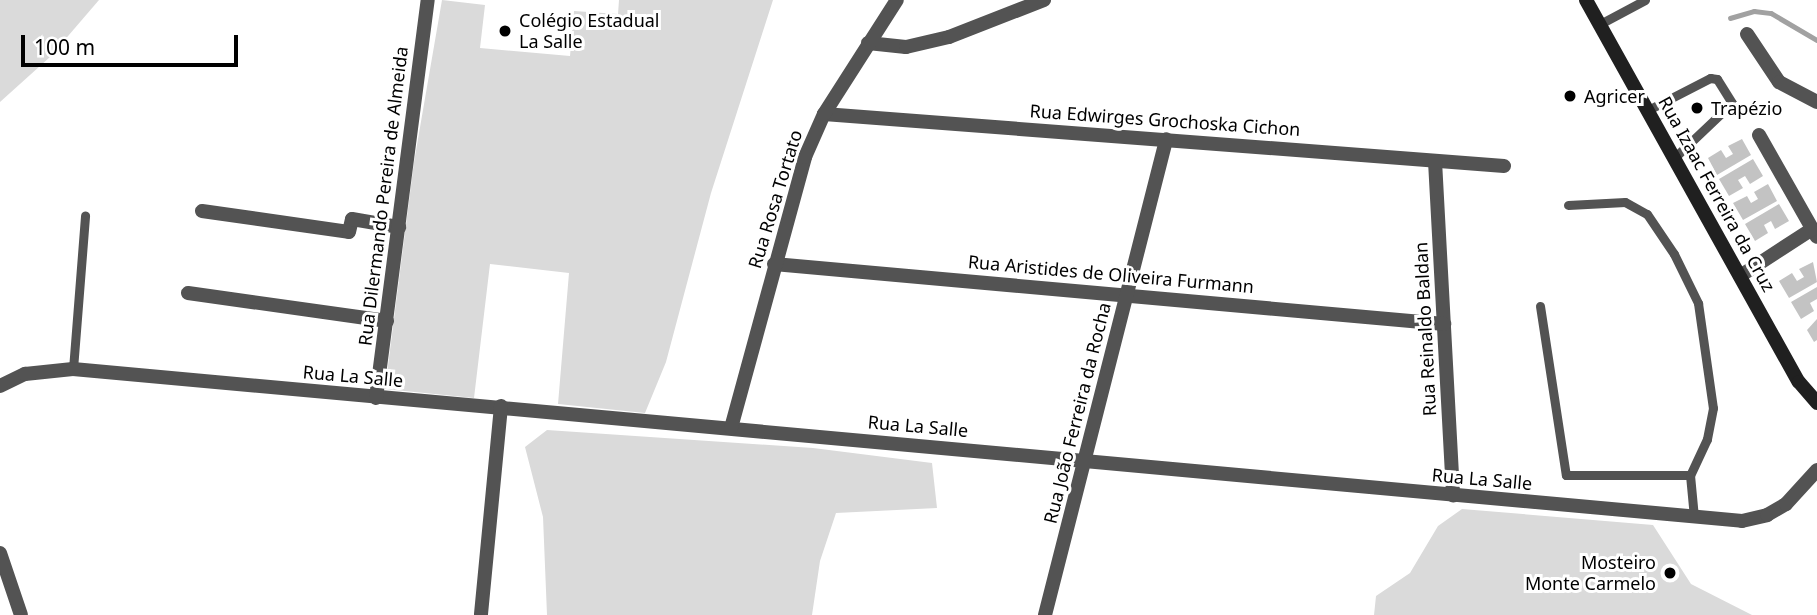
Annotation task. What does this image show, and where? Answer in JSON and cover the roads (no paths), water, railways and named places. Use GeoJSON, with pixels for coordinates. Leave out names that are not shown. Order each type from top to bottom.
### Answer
{"type":"FeatureCollection","features":[{"type":"Feature","properties":{"kind":"main road","name":"Rua Izaac Ferreira da Cruz"},"geometry":{"type":"LineString","coordinates":[[1583,1],[1600,24],[1799,382],[1817,403]]}},
{"type":"Feature","properties":{"kind":"street","name":"Rua Dilermando Pereira de Almeida"},"geometry":{"type":"LineString","coordinates":[[376,398],[428,0]]}},
{"type":"Feature","properties":{"kind":"street","name":"Rua Rosa Tortato"},"geometry":{"type":"LineString","coordinates":[[731,428],[805,157],[824,114],[897,0]]}},
{"type":"Feature","properties":{"kind":"street"},"geometry":{"type":"LineString","coordinates":[[868,43],[906,47],[948,37],[1044,0]]}},
{"type":"Feature","properties":{"kind":"street"},"geometry":{"type":"LineString","coordinates":[[1747,34],[1779,82],[1817,102]]}},
{"type":"Feature","properties":{"kind":"street","name":"Rua Edwirges Grochoska Cichon"},"geometry":{"type":"LineString","coordinates":[[824,114],[1504,166]]}},
{"type":"Feature","properties":{"kind":"street"},"geometry":{"type":"LineString","coordinates":[[1740,276],[1815,233],[1759,135]]}},
{"type":"Feature","properties":{"kind":"street","name":"Rua João Ferreira da Rocha"},"geometry":{"type":"LineString","coordinates":[[1045,615],[1166,139]]}},
{"type":"Feature","properties":{"kind":"street","name":"Rua Reinaldo Baldan"},"geometry":{"type":"LineString","coordinates":[[1435,160],[1453,496]]}},
{"type":"Feature","properties":{"kind":"street"},"geometry":{"type":"LineString","coordinates":[[202,211],[349,232],[352,219],[399,228]]}},
{"type":"Feature","properties":{"kind":"street","name":"Rua Aristides de Oliveira Furmann"},"geometry":{"type":"LineString","coordinates":[[774,264],[1444,324]]}},
{"type":"Feature","properties":{"kind":"street"},"geometry":{"type":"LineString","coordinates":[[188,293],[387,321]]}},
{"type":"Feature","properties":{"kind":"street","name":"Rua La Salle"},"geometry":{"type":"LineString","coordinates":[[0,386],[25,374],[73,369],[1742,521],[1768,515],[1786,504],[1817,470]]}},
{"type":"Feature","properties":{"kind":"street"},"geometry":{"type":"LineString","coordinates":[[481,614],[501,406]]}},
{"type":"Feature","properties":{"kind":"street"},"geometry":{"type":"LineString","coordinates":[[0,553],[21,615]]}},
{"type":"Feature","properties":{"kind":"lane"},"geometry":{"type":"LineString","coordinates":[[1600,24],[1645,0]]}},
{"type":"Feature","properties":{"kind":"lane"},"geometry":{"type":"LineString","coordinates":[[1648,110],[1710,78],[1717,79],[1732,103],[1731,109],[1675,157]]}},
{"type":"Feature","properties":{"kind":"lane"},"geometry":{"type":"LineString","coordinates":[[1568,205],[1625,201],[1647,214],[1674,254],[1698,303],[1713,408],[1707,439],[1690,475],[1694,517]]}},
{"type":"Feature","properties":{"kind":"lane"},"geometry":{"type":"LineString","coordinates":[[73,369],[85,215]]}},
{"type":"Feature","properties":{"kind":"lane"},"geometry":{"type":"LineString","coordinates":[[1540,306],[1566,475],[1690,475]]}},
{"type":"Feature","properties":{"kind":"waterway"},"geometry":{"type":"LineString","coordinates":[[1730,18],[1754,11],[1771,13],[1817,40]]}},
{"type":"Feature","properties":{"kind":"place","name":"Colégio Estadual La Salle"},"geometry":{"type":"Point","coordinates":[505,31]}},
{"type":"Feature","properties":{"kind":"place","name":"Agricer"},"geometry":{"type":"Point","coordinates":[1570,96]}},
{"type":"Feature","properties":{"kind":"place","name":"Trapézio"},"geometry":{"type":"Point","coordinates":[1697,108]}},
{"type":"Feature","properties":{"kind":"place","name":"Mosteiro Monte Carmelo"},"geometry":{"type":"Point","coordinates":[1670,573]}}]}
